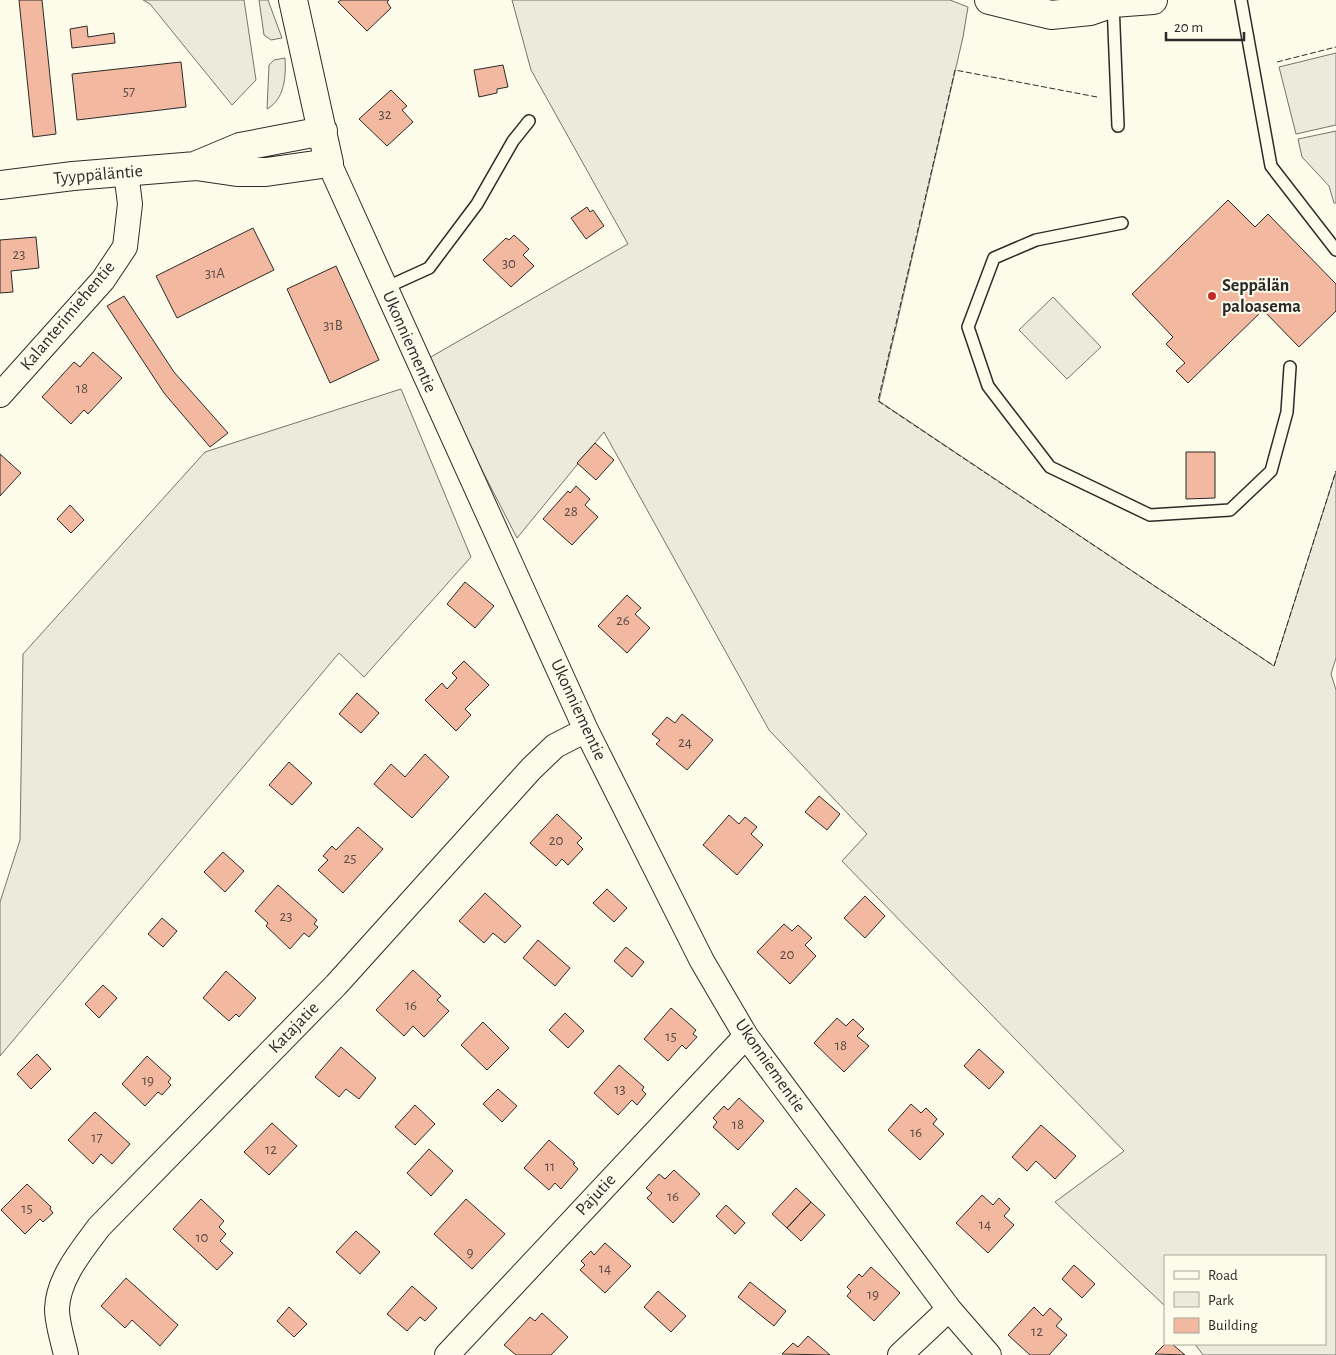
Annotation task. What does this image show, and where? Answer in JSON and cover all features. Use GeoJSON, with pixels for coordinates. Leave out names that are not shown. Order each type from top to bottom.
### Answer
{"type":"FeatureCollection","features":[{"type":"Feature","properties":{"kind":"street","name":"Ukonniementie"},"geometry":{"type":"LineString","coordinates":[[293,0],[329,163],[586,730],[668,896],[746,1036],[949,1309],[988,1355]]}},
{"type":"Feature","properties":{"kind":"street"},"geometry":{"type":"LineString","coordinates":[[989,0],[1051,15],[1090,11],[1110,1],[1153,0]]}},
{"type":"Feature","properties":{"kind":"street","name":"Tyyppäläntie"},"geometry":{"type":"LineString","coordinates":[[196,166],[240,147],[323,131]]}},
{"type":"Feature","properties":{"kind":"street","name":"Tyyppäläntie"},"geometry":{"type":"LineString","coordinates":[[0,185],[73,176],[196,166],[237,172],[266,172],[329,163]]}},
{"type":"Feature","properties":{"kind":"street","name":"Kalanterimiehentie"},"geometry":{"type":"LineString","coordinates":[[0,395],[103,280],[125,247],[130,204],[126,172]]}},
{"type":"Feature","properties":{"kind":"street","name":"Katajatie"},"geometry":{"type":"LineString","coordinates":[[66,1355],[57,1309],[62,1282],[79,1254],[99,1227],[336,985],[531,769],[554,746],[586,730]]}},
{"type":"Feature","properties":{"kind":"street","name":"Pajutie"},"geometry":{"type":"LineString","coordinates":[[447,1355],[746,1036]]}},
{"type":"Feature","properties":{"kind":"street"},"geometry":{"type":"LineString","coordinates":[[900,1355],[949,1309]]}},
{"type":"Feature","properties":{"kind":"lane"},"geometry":{"type":"LineString","coordinates":[[1241,0],[1271,166],[1336,250]]}},
{"type":"Feature","properties":{"kind":"lane"},"geometry":{"type":"LineString","coordinates":[[1110,1],[1118,126]]}},
{"type":"Feature","properties":{"kind":"lane"},"geometry":{"type":"LineString","coordinates":[[385,288],[429,268],[477,204],[513,141],[529,121]]}},
{"type":"Feature","properties":{"kind":"lane"},"geometry":{"type":"LineString","coordinates":[[1122,223],[1036,240],[994,258],[968,327],[988,386],[1050,467],[1150,515],[1230,510],[1271,471],[1288,412],[1290,367]]}},
{"type":"Feature","properties":{"kind":"green space"},"geometry":{"type":"Polygon","coordinates":[[[143,0],[244,0],[256,80],[232,105],[150,4],[143,0]]]}},
{"type":"Feature","properties":{"kind":"green space"},"geometry":{"type":"Polygon","coordinates":[[[259,0],[268,0],[282,38],[271,40],[264,35],[259,0]]]}},
{"type":"Feature","properties":{"kind":"green space"},"geometry":{"type":"Polygon","coordinates":[[[512,0],[950,0],[968,7],[963,37],[879,401],[1274,666],[1336,471],[1336,658],[1331,674],[1336,690],[1336,1355],[1203,1355],[1196,1345],[1326,1345],[1326,1255],[1164,1255],[1164,1305],[1055,1202],[1124,1151],[842,861],[867,834],[769,730],[604,432],[517,538],[483,472],[429,358],[628,244],[531,70],[512,0]]]}},
{"type":"Feature","properties":{"kind":"green space"},"geometry":{"type":"Polygon","coordinates":[[[285,58],[285,72],[281,93],[273,105],[267,109],[269,65],[274,60],[285,58]]]}},
{"type":"Feature","properties":{"kind":"green space"},"geometry":{"type":"Polygon","coordinates":[[[1053,297],[1101,347],[1067,379],[1019,330],[1053,297]]]}},
{"type":"Feature","properties":{"kind":"green space"},"geometry":{"type":"Polygon","coordinates":[[[401,389],[471,557],[364,677],[339,653],[0,1056],[0,902],[20,840],[23,654],[205,452],[401,389]]]}},
{"type":"Feature","properties":{"kind":"shaded area"},"geometry":{"type":"Polygon","coordinates":[[[1336,53],[1336,125],[1296,134],[1279,67],[1336,53]]]}},
{"type":"Feature","properties":{"kind":"shaded area"},"geometry":{"type":"Polygon","coordinates":[[[1336,131],[1336,203],[1334,203],[1329,186],[1302,157],[1298,139],[1336,131]]]}},
{"type":"Feature","properties":{"kind":"building"},"geometry":{"type":"Polygon","coordinates":[[[19,0],[42,0],[56,134],[33,137],[19,0]]]}},
{"type":"Feature","properties":{"kind":"building"},"geometry":{"type":"Polygon","coordinates":[[[341,0],[389,0],[387,2],[391,8],[367,31],[338,2],[341,0]]]}},
{"type":"Feature","properties":{"kind":"building"},"geometry":{"type":"Polygon","coordinates":[[[87,26],[88,37],[114,33],[115,43],[72,48],[70,29],[87,26]]]}},
{"type":"Feature","properties":{"kind":"building"},"geometry":{"type":"Polygon","coordinates":[[[181,62],[186,107],[77,120],[72,74],[181,62]]]}},
{"type":"Feature","properties":{"kind":"building"},"geometry":{"type":"Polygon","coordinates":[[[503,65],[508,87],[497,89],[497,93],[479,97],[474,70],[503,65]]]}},
{"type":"Feature","properties":{"kind":"building"},"geometry":{"type":"Polygon","coordinates":[[[391,90],[407,106],[402,110],[413,122],[387,146],[359,119],[391,90]]]}},
{"type":"Feature","properties":{"kind":"building"},"geometry":{"type":"Polygon","coordinates":[[[1228,200],[1255,227],[1268,214],[1336,284],[1336,311],[1299,347],[1263,310],[1188,383],[1176,371],[1185,363],[1166,344],[1173,337],[1132,294],[1228,200]]]}},
{"type":"Feature","properties":{"kind":"building"},"geometry":{"type":"Polygon","coordinates":[[[587,207],[590,212],[593,210],[604,226],[586,239],[571,218],[587,207]]]}},
{"type":"Feature","properties":{"kind":"building"},"geometry":{"type":"Polygon","coordinates":[[[253,228],[274,270],[177,318],[156,276],[253,228]]]}},
{"type":"Feature","properties":{"kind":"building"},"geometry":{"type":"Polygon","coordinates":[[[514,235],[529,249],[523,255],[534,266],[511,287],[483,260],[506,238],[509,240],[514,235]]]}},
{"type":"Feature","properties":{"kind":"building"},"geometry":{"type":"Polygon","coordinates":[[[36,237],[39,268],[11,271],[13,292],[0,293],[0,240],[36,237]]]}},
{"type":"Feature","properties":{"kind":"building"},"geometry":{"type":"Polygon","coordinates":[[[336,266],[379,360],[330,383],[287,289],[336,266]]]}},
{"type":"Feature","properties":{"kind":"building"},"geometry":{"type":"Polygon","coordinates":[[[124,296],[174,372],[228,433],[210,447],[164,393],[107,306],[124,296]]]}},
{"type":"Feature","properties":{"kind":"building"},"geometry":{"type":"Polygon","coordinates":[[[93,352],[122,378],[88,414],[84,410],[71,424],[42,397],[74,362],[80,367],[93,352]]]}},
{"type":"Feature","properties":{"kind":"building"},"geometry":{"type":"Polygon","coordinates":[[[595,443],[614,460],[596,480],[577,463],[595,443]]]}},
{"type":"Feature","properties":{"kind":"building"},"geometry":{"type":"Polygon","coordinates":[[[1186,452],[1215,452],[1215,498],[1186,499],[1186,452]]]}},
{"type":"Feature","properties":{"kind":"building"},"geometry":{"type":"Polygon","coordinates":[[[0,454],[21,473],[0,496],[0,454]]]}},
{"type":"Feature","properties":{"kind":"building"},"geometry":{"type":"Polygon","coordinates":[[[576,486],[590,499],[585,505],[598,517],[572,545],[543,519],[568,491],[570,493],[576,486]]]}},
{"type":"Feature","properties":{"kind":"building"},"geometry":{"type":"Polygon","coordinates":[[[70,505],[84,520],[71,533],[57,519],[70,505]]]}},
{"type":"Feature","properties":{"kind":"building"},"geometry":{"type":"Polygon","coordinates":[[[465,582],[494,606],[475,628],[447,604],[465,582]]]}},
{"type":"Feature","properties":{"kind":"building"},"geometry":{"type":"Polygon","coordinates":[[[627,595],[641,608],[635,614],[650,628],[627,653],[598,626],[627,595]]]}},
{"type":"Feature","properties":{"kind":"building"},"geometry":{"type":"Polygon","coordinates":[[[464,661],[489,685],[465,709],[471,715],[456,731],[425,700],[442,683],[447,689],[457,678],[452,673],[464,661]]]}},
{"type":"Feature","properties":{"kind":"building"},"geometry":{"type":"Polygon","coordinates":[[[357,693],[379,713],[361,733],[339,714],[357,693]]]}},
{"type":"Feature","properties":{"kind":"building"},"geometry":{"type":"Polygon","coordinates":[[[682,714],[713,740],[687,770],[656,744],[660,740],[652,734],[667,717],[675,723],[682,714]]]}},
{"type":"Feature","properties":{"kind":"building"},"geometry":{"type":"Polygon","coordinates":[[[425,754],[449,777],[412,818],[374,784],[391,764],[405,777],[425,754]]]}},
{"type":"Feature","properties":{"kind":"building"},"geometry":{"type":"Polygon","coordinates":[[[289,762],[312,783],[292,805],[269,785],[289,762]]]}},
{"type":"Feature","properties":{"kind":"building"},"geometry":{"type":"Polygon","coordinates":[[[819,796],[840,814],[827,830],[805,812],[819,796]]]}},
{"type":"Feature","properties":{"kind":"building"},"geometry":{"type":"Polygon","coordinates":[[[557,814],[582,838],[577,843],[583,849],[568,865],[562,859],[556,866],[530,843],[557,814]]]}},
{"type":"Feature","properties":{"kind":"building"},"geometry":{"type":"Polygon","coordinates":[[[729,815],[739,824],[745,817],[757,827],[751,834],[763,845],[737,875],[703,845],[729,815]]]}},
{"type":"Feature","properties":{"kind":"building"},"geometry":{"type":"Polygon","coordinates":[[[358,827],[383,849],[343,893],[318,870],[328,860],[323,856],[332,846],[336,850],[358,827]]]}},
{"type":"Feature","properties":{"kind":"building"},"geometry":{"type":"Polygon","coordinates":[[[223,852],[244,871],[225,892],[204,872],[223,852]]]}},
{"type":"Feature","properties":{"kind":"building"},"geometry":{"type":"Polygon","coordinates":[[[278,885],[317,920],[314,924],[318,927],[309,937],[304,933],[290,949],[266,926],[268,923],[255,911],[278,885]]]}},
{"type":"Feature","properties":{"kind":"building"},"geometry":{"type":"Polygon","coordinates":[[[607,889],[627,908],[614,922],[593,903],[607,889]]]}},
{"type":"Feature","properties":{"kind":"building"},"geometry":{"type":"Polygon","coordinates":[[[485,893],[521,926],[505,943],[493,933],[484,943],[459,921],[485,893]]]}},
{"type":"Feature","properties":{"kind":"building"},"geometry":{"type":"Polygon","coordinates":[[[865,896],[885,916],[865,938],[844,918],[865,896]]]}},
{"type":"Feature","properties":{"kind":"building"},"geometry":{"type":"Polygon","coordinates":[[[162,918],[177,931],[163,947],[148,934],[162,918]]]}},
{"type":"Feature","properties":{"kind":"building"},"geometry":{"type":"Polygon","coordinates":[[[784,924],[792,931],[798,925],[812,938],[805,945],[816,956],[790,984],[757,952],[784,924]]]}},
{"type":"Feature","properties":{"kind":"building"},"geometry":{"type":"Polygon","coordinates":[[[538,940],[570,968],[555,986],[523,958],[538,940]]]}},
{"type":"Feature","properties":{"kind":"building"},"geometry":{"type":"Polygon","coordinates":[[[626,947],[644,962],[632,977],[614,961],[626,947]]]}},
{"type":"Feature","properties":{"kind":"building"},"geometry":{"type":"Polygon","coordinates":[[[413,970],[441,996],[437,1000],[449,1011],[424,1037],[413,1026],[404,1036],[376,1010],[413,970]]]}},
{"type":"Feature","properties":{"kind":"building"},"geometry":{"type":"Polygon","coordinates":[[[226,971],[256,998],[239,1017],[236,1014],[229,1021],[203,998],[226,971]]]}},
{"type":"Feature","properties":{"kind":"building"},"geometry":{"type":"Polygon","coordinates":[[[103,985],[117,998],[99,1018],[85,1004],[103,985]]]}},
{"type":"Feature","properties":{"kind":"building"},"geometry":{"type":"Polygon","coordinates":[[[671,1008],[696,1030],[693,1034],[697,1037],[686,1049],[682,1045],[668,1061],[644,1039],[671,1008]]]}},
{"type":"Feature","properties":{"kind":"building"},"geometry":{"type":"Polygon","coordinates":[[[565,1013],[584,1031],[568,1048],[549,1030],[565,1013]]]}},
{"type":"Feature","properties":{"kind":"building"},"geometry":{"type":"Polygon","coordinates":[[[837,1018],[846,1026],[853,1019],[864,1029],[857,1036],[869,1046],[844,1072],[814,1043],[837,1018]]]}},
{"type":"Feature","properties":{"kind":"building"},"geometry":{"type":"Polygon","coordinates":[[[483,1022],[509,1048],[487,1070],[461,1045],[483,1022]]]}},
{"type":"Feature","properties":{"kind":"building"},"geometry":{"type":"Polygon","coordinates":[[[341,1047],[376,1078],[359,1099],[346,1089],[339,1097],[315,1077],[341,1047]]]}},
{"type":"Feature","properties":{"kind":"building"},"geometry":{"type":"Polygon","coordinates":[[[979,1049],[1004,1072],[989,1089],[964,1066],[979,1049]]]}},
{"type":"Feature","properties":{"kind":"building"},"geometry":{"type":"Polygon","coordinates":[[[37,1054],[51,1069],[31,1089],[17,1074],[37,1054]]]}},
{"type":"Feature","properties":{"kind":"building"},"geometry":{"type":"Polygon","coordinates":[[[147,1056],[171,1078],[168,1082],[171,1085],[162,1095],[158,1092],[145,1106],[122,1084],[147,1056]]]}},
{"type":"Feature","properties":{"kind":"building"},"geometry":{"type":"Polygon","coordinates":[[[619,1065],[644,1087],[642,1090],[646,1094],[637,1105],[632,1100],[618,1115],[594,1093],[619,1065]]]}},
{"type":"Feature","properties":{"kind":"building"},"geometry":{"type":"Polygon","coordinates":[[[498,1089],[517,1106],[502,1122],[483,1104],[498,1089]]]}},
{"type":"Feature","properties":{"kind":"building"},"geometry":{"type":"Polygon","coordinates":[[[739,1098],[764,1121],[738,1150],[713,1127],[717,1122],[713,1118],[724,1106],[728,1110],[739,1098]]]}},
{"type":"Feature","properties":{"kind":"building"},"geometry":{"type":"Polygon","coordinates":[[[911,1104],[921,1113],[926,1108],[937,1119],[933,1124],[944,1134],[920,1160],[888,1130],[911,1104]]]}},
{"type":"Feature","properties":{"kind":"building"},"geometry":{"type":"Polygon","coordinates":[[[415,1105],[435,1124],[415,1145],[395,1127],[415,1105]]]}},
{"type":"Feature","properties":{"kind":"building"},"geometry":{"type":"Polygon","coordinates":[[[95,1112],[130,1144],[112,1164],[101,1154],[93,1164],[68,1140],[95,1112]]]}},
{"type":"Feature","properties":{"kind":"building"},"geometry":{"type":"Polygon","coordinates":[[[272,1123],[297,1146],[269,1175],[244,1152],[272,1123]]]}},
{"type":"Feature","properties":{"kind":"building"},"geometry":{"type":"Polygon","coordinates":[[[1041,1125],[1076,1156],[1055,1179],[1036,1161],[1027,1171],[1012,1157],[1041,1125]]]}},
{"type":"Feature","properties":{"kind":"building"},"geometry":{"type":"Polygon","coordinates":[[[549,1140],[575,1163],[573,1164],[578,1169],[561,1189],[555,1183],[549,1190],[524,1168],[549,1140]]]}},
{"type":"Feature","properties":{"kind":"building"},"geometry":{"type":"Polygon","coordinates":[[[429,1149],[453,1171],[431,1196],[407,1173],[429,1149]]]}},
{"type":"Feature","properties":{"kind":"building"},"geometry":{"type":"Polygon","coordinates":[[[674,1170],[700,1194],[673,1223],[647,1198],[652,1193],[646,1188],[659,1174],[665,1179],[674,1170]]]}},
{"type":"Feature","properties":{"kind":"building"},"geometry":{"type":"Polygon","coordinates":[[[27,1184],[51,1207],[50,1209],[53,1213],[43,1222],[40,1219],[25,1234],[1,1210],[27,1184]]]}},
{"type":"Feature","properties":{"kind":"building"},"geometry":{"type":"Polygon","coordinates":[[[796,1188],[811,1202],[787,1228],[772,1214],[796,1188]]]}},
{"type":"Feature","properties":{"kind":"building"},"geometry":{"type":"Polygon","coordinates":[[[982,1195],[993,1205],[999,1198],[1010,1209],[1004,1216],[1014,1225],[988,1253],[956,1223],[982,1195]]]}},
{"type":"Feature","properties":{"kind":"building"},"geometry":{"type":"Polygon","coordinates":[[[201,1199],[224,1221],[219,1227],[226,1234],[220,1241],[233,1253],[217,1270],[173,1229],[201,1199]]]}},
{"type":"Feature","properties":{"kind":"building"},"geometry":{"type":"Polygon","coordinates":[[[466,1199],[505,1234],[472,1269],[434,1234],[466,1199]]]}},
{"type":"Feature","properties":{"kind":"building"},"geometry":{"type":"Polygon","coordinates":[[[811,1202],[825,1215],[801,1241],[787,1228],[811,1202]]]}},
{"type":"Feature","properties":{"kind":"building"},"geometry":{"type":"Polygon","coordinates":[[[726,1205],[745,1223],[735,1234],[716,1216],[726,1205]]]}},
{"type":"Feature","properties":{"kind":"building"},"geometry":{"type":"Polygon","coordinates":[[[356,1231],[380,1252],[360,1274],[336,1252],[356,1231]]]}},
{"type":"Feature","properties":{"kind":"building"},"geometry":{"type":"Polygon","coordinates":[[[605,1243],[631,1266],[605,1293],[580,1270],[585,1265],[581,1261],[591,1251],[594,1255],[605,1243]]]}},
{"type":"Feature","properties":{"kind":"building"},"geometry":{"type":"Polygon","coordinates":[[[1074,1265],[1095,1284],[1082,1298],[1062,1279],[1074,1265]]]}},
{"type":"Feature","properties":{"kind":"building"},"geometry":{"type":"Polygon","coordinates":[[[871,1267],[900,1293],[874,1321],[847,1296],[851,1291],[847,1287],[859,1274],[862,1277],[871,1267]]]}},
{"type":"Feature","properties":{"kind":"building"},"geometry":{"type":"Polygon","coordinates":[[[126,1278],[178,1325],[160,1346],[132,1320],[125,1328],[101,1306],[126,1278]]]}},
{"type":"Feature","properties":{"kind":"building"},"geometry":{"type":"Polygon","coordinates":[[[750,1282],[786,1311],[774,1326],[738,1297],[750,1282]]]}},
{"type":"Feature","properties":{"kind":"building"},"geometry":{"type":"Polygon","coordinates":[[[412,1286],[437,1308],[425,1321],[420,1317],[407,1331],[387,1314],[412,1286]]]}},
{"type":"Feature","properties":{"kind":"building"},"geometry":{"type":"Polygon","coordinates":[[[658,1291],[686,1316],[671,1332],[644,1307],[658,1291]]]}},
{"type":"Feature","properties":{"kind":"building"},"geometry":{"type":"Polygon","coordinates":[[[289,1307],[307,1324],[294,1337],[277,1321],[289,1307]]]}},
{"type":"Feature","properties":{"kind":"building"},"geometry":{"type":"Polygon","coordinates":[[[1034,1307],[1043,1316],[1050,1308],[1062,1319],[1056,1326],[1067,1335],[1049,1355],[1030,1355],[1008,1335],[1034,1307]]]}},
{"type":"Feature","properties":{"kind":"building"},"geometry":{"type":"Polygon","coordinates":[[[542,1313],[568,1337],[551,1355],[516,1355],[504,1345],[530,1317],[535,1321],[542,1313]]]}},
{"type":"Feature","properties":{"kind":"building"},"geometry":{"type":"Polygon","coordinates":[[[808,1336],[830,1355],[782,1354],[793,1343],[798,1347],[808,1336]]]}},
{"type":"Feature","properties":{"kind":"building"},"geometry":{"type":"Polygon","coordinates":[[[1164,1345],[1173,1345],[1185,1355],[1155,1354],[1164,1345]]]}},
{"type":"Feature","properties":{"kind":"fence"},"geometry":{"type":"LineString","coordinates":[[1277,62],[1336,47]]}},
{"type":"Feature","properties":{"kind":"fence"},"geometry":{"type":"LineString","coordinates":[[1097,97],[955,70],[878,401],[1274,666],[1336,471]]}},
{"type":"Feature","properties":{"kind":"place","name":"Seppälän paloasema"},"geometry":{"type":"Point","coordinates":[1212,296]}}]}
